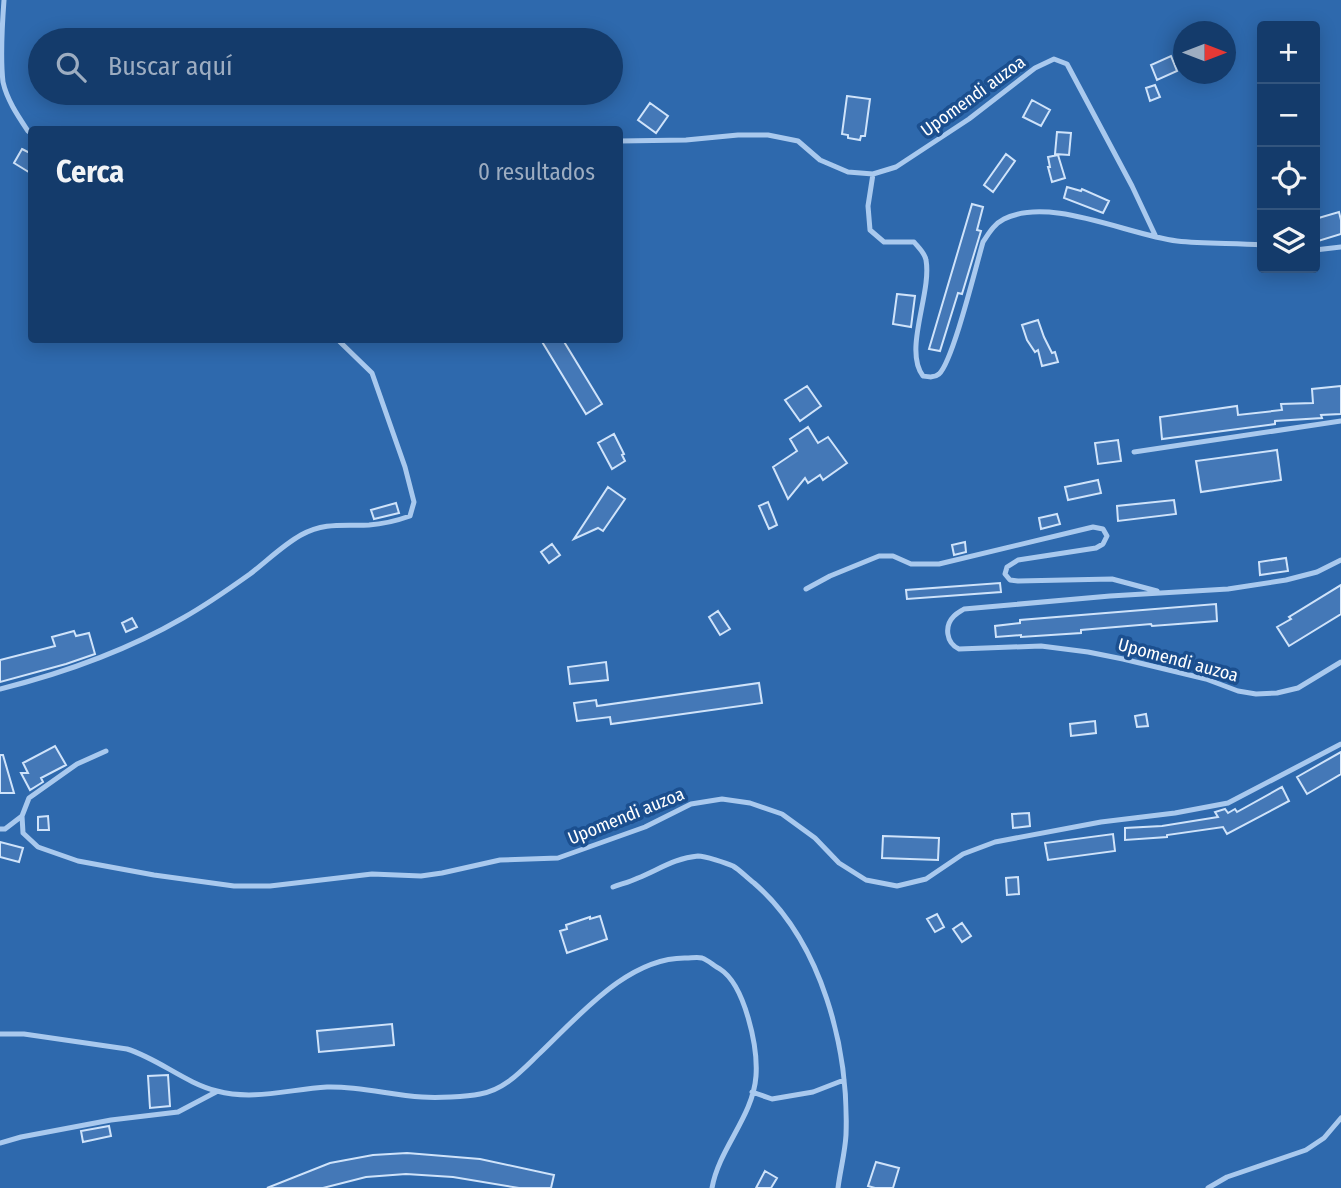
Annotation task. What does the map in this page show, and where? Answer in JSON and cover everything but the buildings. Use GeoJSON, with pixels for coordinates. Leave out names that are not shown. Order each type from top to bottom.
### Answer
{"type":"FeatureCollection","features":[{"type":"Feature","properties":{"kind":"lane"},"geometry":{"type":"LineString","coordinates":[[5,0],[1,46],[3,83],[13,108],[28,131]]}},
{"type":"Feature","properties":{"kind":"lane","name":"Upomendi auzoa"},"geometry":{"type":"LineString","coordinates":[[873,174],[896,167],[970,119],[1035,68],[1054,59],[1067,64],[1156,237]]}},
{"type":"Feature","properties":{"kind":"lane"},"geometry":{"type":"LineString","coordinates":[[623,141],[768,135],[798,141],[820,160],[848,172],[873,174],[868,206],[870,230],[884,242],[914,242],[926,257],[927,282],[916,346],[917,369],[923,376],[932,377],[940,373],[950,356],[983,242],[992,228],[1005,219],[1030,212],[1068,214],[1177,241],[1257,246]]}},
{"type":"Feature","properties":{"kind":"lane"},"geometry":{"type":"LineString","coordinates":[[1320,249],[1341,247]]}},
{"type":"Feature","properties":{"kind":"lane"},"geometry":{"type":"LineString","coordinates":[[0,689],[91,662],[184,618],[249,575],[301,535],[327,525],[390,523],[410,516],[414,502],[405,467],[372,373],[341,343]]}},
{"type":"Feature","properties":{"kind":"lane"},"geometry":{"type":"LineString","coordinates":[[1133,453],[1341,421]]}},
{"type":"Feature","properties":{"kind":"lane","name":"Upomendi auzoa"},"geometry":{"type":"LineString","coordinates":[[806,589],[879,556],[893,556],[911,564],[939,564],[1093,527],[1103,529],[1107,536],[1103,544],[1096,548],[1018,560],[1007,567],[1004,574],[1010,580],[1018,581],[1112,579],[1163,592]]}},
{"type":"Feature","properties":{"kind":"lane","name":"Upomendi auzoa"},"geometry":{"type":"LineString","coordinates":[[1341,560],[1317,572],[1286,580],[1228,589],[964,609],[952,617],[947,638],[953,646],[960,649],[1041,646],[1088,652],[1194,676],[1238,691],[1256,694],[1298,688],[1341,662]]}},
{"type":"Feature","properties":{"kind":"lane","name":"Upomendi auzoa"},"geometry":{"type":"LineString","coordinates":[[22,816],[23,833],[38,847],[78,861],[234,887],[270,887],[372,874],[421,876],[500,860],[558,858],[645,827],[691,804],[722,799],[750,803],[782,814],[815,838],[839,863],[866,880],[897,886],[926,879],[963,854],[995,842],[1101,822],[1228,803],[1341,744]]}},
{"type":"Feature","properties":{"kind":"lane"},"geometry":{"type":"LineString","coordinates":[[0,830],[5,830],[22,816],[30,798],[77,764],[106,751]]}},
{"type":"Feature","properties":{"kind":"lane"},"geometry":{"type":"LineString","coordinates":[[613,887],[639,878],[668,863],[700,856],[734,867],[764,892],[794,928],[816,972],[834,1023],[844,1080],[846,1137],[838,1188]]}},
{"type":"Feature","properties":{"kind":"lane"},"geometry":{"type":"LineString","coordinates":[[0,1034],[24,1034],[127,1049],[142,1054],[187,1079],[217,1091],[241,1095],[268,1095],[327,1087],[423,1097],[481,1094],[509,1083],[593,1002],[631,974],[660,961],[701,958],[727,974],[740,994],[753,1040],[756,1076],[744,1116],[724,1151],[712,1188]]}},
{"type":"Feature","properties":{"kind":"lane"},"geometry":{"type":"LineString","coordinates":[[752,1092],[772,1099],[813,1092],[844,1080]]}},
{"type":"Feature","properties":{"kind":"lane"},"geometry":{"type":"LineString","coordinates":[[0,1143],[111,1120],[178,1112],[217,1091]]}},
{"type":"Feature","properties":{"kind":"lane"},"geometry":{"type":"LineString","coordinates":[[1208,1188],[1227,1177],[1306,1150],[1324,1138],[1341,1118]]}},
{"type":"Feature","properties":{"kind":"shaded area"},"geometry":{"type":"Polygon","coordinates":[[[0,0],[1341,0],[1341,1188],[0,1188],[0,0]]]}}]}
